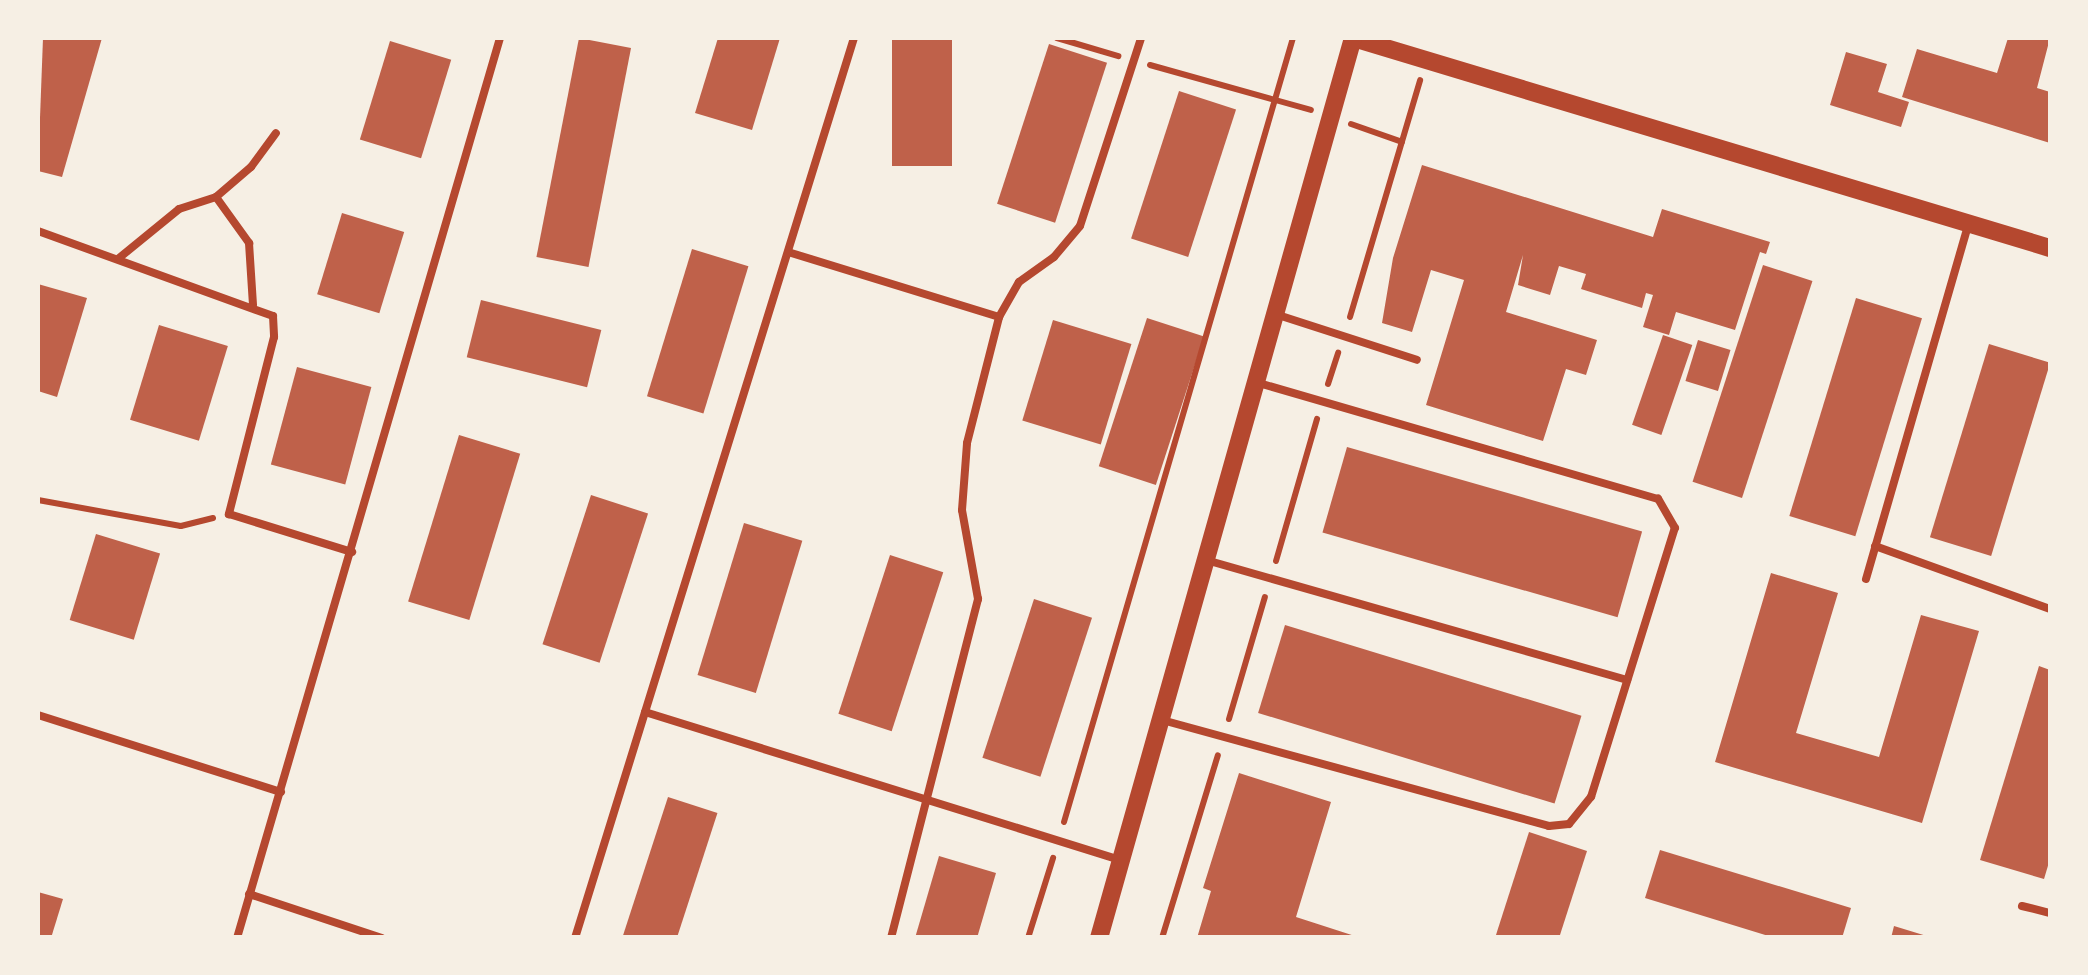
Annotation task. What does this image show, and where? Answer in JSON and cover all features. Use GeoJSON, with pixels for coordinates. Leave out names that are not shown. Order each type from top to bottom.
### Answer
{"type":"FeatureCollection","features":[{"type":"Feature","properties":{"kind":"street"},"geometry":{"type":"LineString","coordinates":[[1099,938],[1353,38],[2050,248]]}},
{"type":"Feature","properties":{"kind":"lane"},"geometry":{"type":"LineString","coordinates":[[237,938],[500,38]]}},
{"type":"Feature","properties":{"kind":"lane"},"geometry":{"type":"LineString","coordinates":[[576,938],[854,38]]}},
{"type":"Feature","properties":{"kind":"lane"},"geometry":{"type":"LineString","coordinates":[[892,938],[978,599],[962,510],[967,443],[998,317],[1019,282],[1054,257],[1080,226],[1141,38]]}},
{"type":"Feature","properties":{"kind":"lane"},"geometry":{"type":"LineString","coordinates":[[118,258],[179,208],[216,198],[251,167],[276,133]]}},
{"type":"Feature","properties":{"kind":"lane"},"geometry":{"type":"LineString","coordinates":[[216,198],[248,242],[253,305]]}},
{"type":"Feature","properties":{"kind":"lane"},"geometry":{"type":"LineString","coordinates":[[1866,579],[1969,224]]}},
{"type":"Feature","properties":{"kind":"lane"},"geometry":{"type":"LineString","coordinates":[[38,231],[253,305],[273,316],[274,338],[229,514],[352,552]]}},
{"type":"Feature","properties":{"kind":"lane"},"geometry":{"type":"LineString","coordinates":[[788,252],[998,317]]}},
{"type":"Feature","properties":{"kind":"lane"},"geometry":{"type":"LineString","coordinates":[[1276,314],[1416,360]]}},
{"type":"Feature","properties":{"kind":"lane"},"geometry":{"type":"LineString","coordinates":[[1161,720],[1549,826],[1568,824],[1591,797],[1675,528],[1658,499],[1256,382]]}},
{"type":"Feature","properties":{"kind":"lane"},"geometry":{"type":"LineString","coordinates":[[1875,546],[2050,609]]}},
{"type":"Feature","properties":{"kind":"lane"},"geometry":{"type":"LineString","coordinates":[[1206,560],[1627,680]]}},
{"type":"Feature","properties":{"kind":"lane"},"geometry":{"type":"LineString","coordinates":[[645,712],[929,804],[1121,860]]}},
{"type":"Feature","properties":{"kind":"lane"},"geometry":{"type":"LineString","coordinates":[[38,715],[281,792]]}},
{"type":"Feature","properties":{"kind":"lane"},"geometry":{"type":"LineString","coordinates":[[249,894],[382,938]]}},
{"type":"Feature","properties":{"kind":"lane"},"geometry":{"type":"LineString","coordinates":[[2022,906],[2050,913]]}},
{"type":"Feature","properties":{"kind":"path"},"geometry":{"type":"LineString","coordinates":[[1058,38],[1275,97],[1402,142]]}},
{"type":"Feature","properties":{"kind":"path"},"geometry":{"type":"LineString","coordinates":[[1028,938],[1293,38]]}},
{"type":"Feature","properties":{"kind":"path"},"geometry":{"type":"LineString","coordinates":[[1162,938],[1426,60]]}},
{"type":"Feature","properties":{"kind":"path"},"geometry":{"type":"LineString","coordinates":[[38,500],[181,526],[229,514]]}},
{"type":"Feature","properties":{"kind":"path"},"geometry":{"type":"LineString","coordinates":[[180,938],[198,938]]}},
{"type":"Feature","properties":{"kind":"building"},"geometry":{"type":"Polygon","coordinates":[[[43,38],[102,38],[62,177],[38,171],[43,38]]]}},
{"type":"Feature","properties":{"kind":"building"},"geometry":{"type":"Polygon","coordinates":[[[579,38],[631,48],[588,267],[536,257],[579,38]]]}},
{"type":"Feature","properties":{"kind":"building"},"geometry":{"type":"Polygon","coordinates":[[[718,38],[780,38],[752,130],[695,113],[718,38]]]}},
{"type":"Feature","properties":{"kind":"building"},"geometry":{"type":"Polygon","coordinates":[[[892,38],[952,38],[952,166],[892,166],[892,38]]]}},
{"type":"Feature","properties":{"kind":"building"},"geometry":{"type":"Polygon","coordinates":[[[2008,38],[2050,38],[2037,88],[2050,92],[2050,143],[1902,97],[1917,49],[1997,73],[2008,38]]]}},
{"type":"Feature","properties":{"kind":"building"},"geometry":{"type":"Polygon","coordinates":[[[390,41],[451,60],[421,158],[360,139],[390,41]]]}},
{"type":"Feature","properties":{"kind":"building"},"geometry":{"type":"Polygon","coordinates":[[[1049,44],[1107,63],[1055,223],[997,204],[1049,44]]]}},
{"type":"Feature","properties":{"kind":"building"},"geometry":{"type":"Polygon","coordinates":[[[1846,52],[1887,64],[1878,92],[1909,102],[1901,127],[1830,105],[1846,52]]]}},
{"type":"Feature","properties":{"kind":"building"},"geometry":{"type":"Polygon","coordinates":[[[1179,91],[1236,110],[1188,257],[1131,238],[1179,91]]]}},
{"type":"Feature","properties":{"kind":"building"},"geometry":{"type":"Polygon","coordinates":[[[1422,165],[1653,237],[1662,209],[1770,242],[1766,254],[1760,252],[1735,330],[1676,312],[1669,335],[1643,327],[1653,295],[1646,293],[1642,308],[1581,289],[1586,274],[1559,266],[1550,295],[1518,285],[1523,255],[1506,312],[1597,340],[1586,375],[1566,369],[1543,441],[1426,405],[1464,280],[1431,270],[1412,332],[1382,323],[1393,258],[1422,165]]]}},
{"type":"Feature","properties":{"kind":"building"},"geometry":{"type":"Polygon","coordinates":[[[342,213],[404,232],[379,313],[317,294],[342,213]]]}},
{"type":"Feature","properties":{"kind":"building"},"geometry":{"type":"Polygon","coordinates":[[[692,249],[748,266],[703,414],[647,396],[692,249]]]}},
{"type":"Feature","properties":{"kind":"building"},"geometry":{"type":"Polygon","coordinates":[[[1763,265],[1812,281],[1742,498],[1693,482],[1763,265]]]}},
{"type":"Feature","properties":{"kind":"building"},"geometry":{"type":"Polygon","coordinates":[[[38,284],[87,298],[57,397],[38,391],[38,284]]]}},
{"type":"Feature","properties":{"kind":"building"},"geometry":{"type":"Polygon","coordinates":[[[1856,298],[1922,318],[1855,536],[1789,516],[1856,298]]]}},
{"type":"Feature","properties":{"kind":"building"},"geometry":{"type":"Polygon","coordinates":[[[481,300],[601,330],[587,387],[467,357],[481,300]]]}},
{"type":"Feature","properties":{"kind":"building"},"geometry":{"type":"Polygon","coordinates":[[[1147,318],[1204,337],[1156,485],[1099,466],[1147,318]]]}},
{"type":"Feature","properties":{"kind":"building"},"geometry":{"type":"Polygon","coordinates":[[[1053,320],[1131,344],[1101,444],[1022,420],[1053,320]]]}},
{"type":"Feature","properties":{"kind":"building"},"geometry":{"type":"Polygon","coordinates":[[[159,325],[228,346],[199,441],[130,420],[159,325]]]}},
{"type":"Feature","properties":{"kind":"building"},"geometry":{"type":"Polygon","coordinates":[[[1663,335],[1692,345],[1661,435],[1632,425],[1663,335]]]}},
{"type":"Feature","properties":{"kind":"building"},"geometry":{"type":"Polygon","coordinates":[[[1698,340],[1731,350],[1718,391],[1685,381],[1698,340]]]}},
{"type":"Feature","properties":{"kind":"building"},"geometry":{"type":"Polygon","coordinates":[[[1989,344],[2050,363],[1991,556],[1930,537],[1989,344]]]}},
{"type":"Feature","properties":{"kind":"building"},"geometry":{"type":"Polygon","coordinates":[[[297,367],[371,387],[345,484],[271,465],[297,367]]]}},
{"type":"Feature","properties":{"kind":"building"},"geometry":{"type":"Polygon","coordinates":[[[459,435],[520,454],[469,620],[408,601],[459,435]]]}},
{"type":"Feature","properties":{"kind":"building"},"geometry":{"type":"Polygon","coordinates":[[[1347,447],[1642,532],[1618,617],[1322,533],[1347,447]]]}},
{"type":"Feature","properties":{"kind":"building"},"geometry":{"type":"Polygon","coordinates":[[[591,495],[648,514],[600,663],[542,644],[591,495]]]}},
{"type":"Feature","properties":{"kind":"building"},"geometry":{"type":"Polygon","coordinates":[[[744,523],[802,541],[756,693],[698,675],[744,523]]]}},
{"type":"Feature","properties":{"kind":"building"},"geometry":{"type":"Polygon","coordinates":[[[96,534],[160,554],[134,640],[70,620],[96,534]]]}},
{"type":"Feature","properties":{"kind":"building"},"geometry":{"type":"Polygon","coordinates":[[[890,555],[943,572],[892,731],[838,714],[890,555]]]}},
{"type":"Feature","properties":{"kind":"building"},"geometry":{"type":"Polygon","coordinates":[[[1771,573],[1838,593],[1796,733],[1879,757],[1921,615],[1979,631],[1922,823],[1715,762],[1771,573]]]}},
{"type":"Feature","properties":{"kind":"building"},"geometry":{"type":"Polygon","coordinates":[[[1034,599],[1092,618],[1040,777],[982,758],[1034,599]]]}},
{"type":"Feature","properties":{"kind":"building"},"geometry":{"type":"Polygon","coordinates":[[[1285,625],[1581,716],[1555,804],[1258,713],[1285,625]]]}},
{"type":"Feature","properties":{"kind":"building"},"geometry":{"type":"Polygon","coordinates":[[[2039,666],[2050,670],[2050,859],[2044,879],[1980,860],[2039,666]]]}},
{"type":"Feature","properties":{"kind":"building"},"geometry":{"type":"Polygon","coordinates":[[[1239,773],[1331,802],[1296,917],[1361,938],[1197,938],[1211,891],[1203,888],[1239,773]]]}},
{"type":"Feature","properties":{"kind":"building"},"geometry":{"type":"Polygon","coordinates":[[[668,797],[717,813],[677,938],[622,938],[668,797]]]}},
{"type":"Feature","properties":{"kind":"building"},"geometry":{"type":"Polygon","coordinates":[[[1529,832],[1587,851],[1559,938],[1495,938],[1529,832]]]}},
{"type":"Feature","properties":{"kind":"building"},"geometry":{"type":"Polygon","coordinates":[[[1660,850],[1851,908],[1842,938],[1775,938],[1645,898],[1660,850]]]}},
{"type":"Feature","properties":{"kind":"building"},"geometry":{"type":"Polygon","coordinates":[[[939,856],[996,873],[977,938],[915,938],[939,856]]]}},
{"type":"Feature","properties":{"kind":"building"},"geometry":{"type":"Polygon","coordinates":[[[38,892],[63,899],[51,938],[38,938],[38,892]]]}},
{"type":"Feature","properties":{"kind":"building"},"geometry":{"type":"Polygon","coordinates":[[[1894,926],[1930,937],[1930,938],[1891,938],[1894,926]]]}}]}
